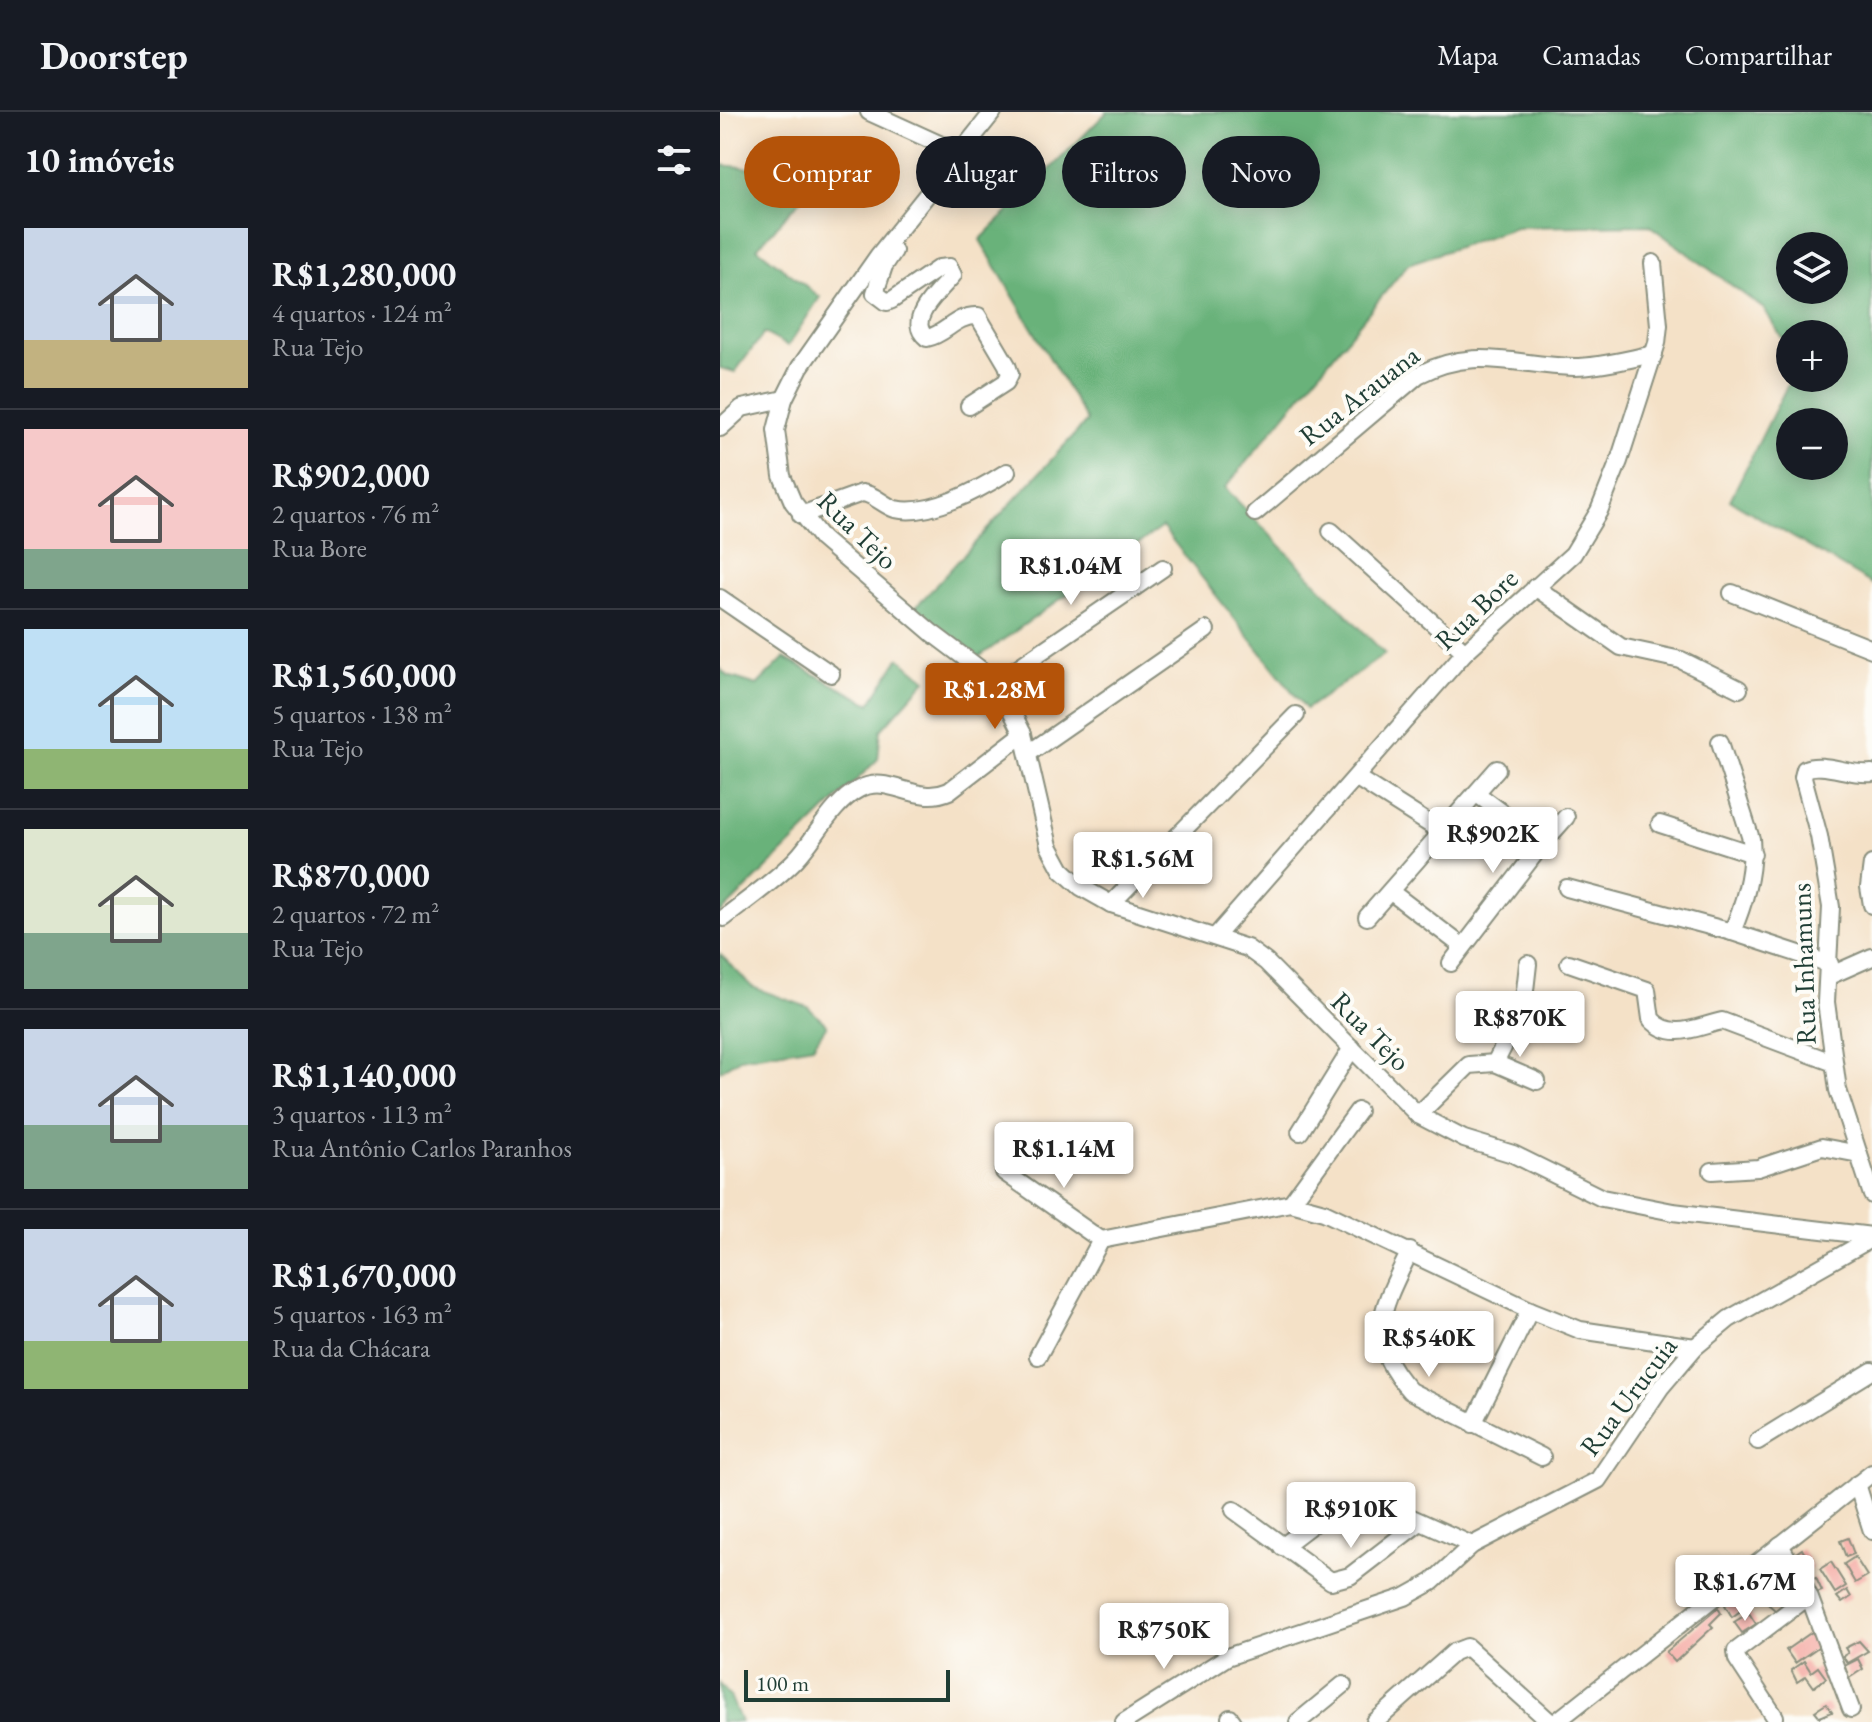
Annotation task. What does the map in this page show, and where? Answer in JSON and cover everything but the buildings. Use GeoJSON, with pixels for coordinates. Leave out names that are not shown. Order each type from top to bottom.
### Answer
{"type":"FeatureCollection","features":[{"type":"Feature","properties":{"kind":"street"},"geometry":{"type":"LineString","coordinates":[[869,112],[922,136]]}},
{"type":"Feature","properties":{"kind":"street","name":"Rua Tejo"},"geometry":{"type":"LineString","coordinates":[[973,136],[993,112]]}},
{"type":"Feature","properties":{"kind":"street","name":"Rua Tejo"},"geometry":{"type":"LineString","coordinates":[[916,207],[824,330],[784,399],[776,430],[782,476],[801,515],[822,539],[932,633],[997,682],[1023,734],[1049,846],[1062,870],[1081,887],[1111,904],[1247,948],[1266,962],[1418,1115],[1464,1139],[1513,1154],[1602,1198],[1673,1212],[1872,1237]]}},
{"type":"Feature","properties":{"kind":"street"},"geometry":{"type":"LineString","coordinates":[[910,215],[912,221],[884,266],[875,293],[887,302],[939,268],[949,267],[953,270],[923,311],[918,322],[920,331],[927,338],[936,336],[956,320],[978,316],[1010,374],[1006,382],[969,406]]}},
{"type":"Feature","properties":{"kind":"street","name":"Rua Bore"},"geometry":{"type":"LineString","coordinates":[[1215,937],[1465,652],[1573,554],[1599,511],[1654,354],[1659,325],[1653,263]]}},
{"type":"Feature","properties":{"kind":"street","name":"Rua Arauana"},"geometry":{"type":"LineString","coordinates":[[1255,513],[1418,375],[1439,364],[1466,358],[1492,358],[1574,367],[1654,354]]}},
{"type":"Feature","properties":{"kind":"street"},"geometry":{"type":"LineString","coordinates":[[720,428],[742,408],[784,399]]}},
{"type":"Feature","properties":{"kind":"street"},"geometry":{"type":"LineString","coordinates":[[801,515],[862,493],[893,508],[911,511],[961,495],[1007,472]]}},
{"type":"Feature","properties":{"kind":"street"},"geometry":{"type":"LineString","coordinates":[[1331,531],[1465,652]]}},
{"type":"Feature","properties":{"kind":"street"},"geometry":{"type":"LineString","coordinates":[[997,682],[1163,568]]}},
{"type":"Feature","properties":{"kind":"street"},"geometry":{"type":"LineString","coordinates":[[1535,587],[1621,647],[1681,660],[1739,689]]}},
{"type":"Feature","properties":{"kind":"street"},"geometry":{"type":"LineString","coordinates":[[1732,593],[1872,649]]}},
{"type":"Feature","properties":{"kind":"street"},"geometry":{"type":"LineString","coordinates":[[720,598],[831,674]]}},
{"type":"Feature","properties":{"kind":"street"},"geometry":{"type":"LineString","coordinates":[[1029,753],[1206,630]]}},
{"type":"Feature","properties":{"kind":"street"},"geometry":{"type":"LineString","coordinates":[[1111,904],[1296,715]]}},
{"type":"Feature","properties":{"kind":"street"},"geometry":{"type":"LineString","coordinates":[[724,918],[778,877],[844,800],[858,789],[890,785],[922,797],[935,797],[949,791],[1023,734]]}},
{"type":"Feature","properties":{"kind":"street"},"geometry":{"type":"LineString","coordinates":[[1720,742],[1753,854],[1740,914],[1732,932]]}},
{"type":"Feature","properties":{"kind":"street","name":"Rua Inhamuns"},"geometry":{"type":"LineString","coordinates":[[1872,773],[1857,775],[1812,766],[1805,769],[1803,777],[1819,836],[1831,907],[1826,1002],[1838,1090],[1872,1195]]}},
{"type":"Feature","properties":{"kind":"street"},"geometry":{"type":"LineString","coordinates":[[1367,917],[1497,769]]}},
{"type":"Feature","properties":{"kind":"street"},"geometry":{"type":"LineString","coordinates":[[1357,778],[1442,832]]}},
{"type":"Feature","properties":{"kind":"street"},"geometry":{"type":"LineString","coordinates":[[1477,794],[1543,843]]}},
{"type":"Feature","properties":{"kind":"street"},"geometry":{"type":"LineString","coordinates":[[1451,963],[1566,817]]}},
{"type":"Feature","properties":{"kind":"street"},"geometry":{"type":"LineString","coordinates":[[1660,824],[1753,854]]}},
{"type":"Feature","properties":{"kind":"street"},"geometry":{"type":"LineString","coordinates":[[1872,864],[1869,887],[1872,905]]}},
{"type":"Feature","properties":{"kind":"street"},"geometry":{"type":"LineString","coordinates":[[1567,888],[1732,932],[1830,970],[1872,957]]}},
{"type":"Feature","properties":{"kind":"street"},"geometry":{"type":"LineString","coordinates":[[1391,892],[1462,946]]}},
{"type":"Feature","properties":{"kind":"street"},"geometry":{"type":"LineString","coordinates":[[1569,963],[1647,990],[1651,1019],[1669,1030],[1699,1030],[1722,1021],[1834,1063]]}},
{"type":"Feature","properties":{"kind":"street"},"geometry":{"type":"LineString","coordinates":[[1495,1063],[1523,1008],[1528,964]]}},
{"type":"Feature","properties":{"kind":"street"},"geometry":{"type":"LineString","coordinates":[[1300,1132],[1352,1048]]}},
{"type":"Feature","properties":{"kind":"street"},"geometry":{"type":"LineString","coordinates":[[1418,1115],[1469,1065],[1495,1063],[1537,1081]]}},
{"type":"Feature","properties":{"kind":"street"},"geometry":{"type":"LineString","coordinates":[[1291,1203],[1358,1111]]}},
{"type":"Feature","properties":{"kind":"street"},"geometry":{"type":"LineString","coordinates":[[1712,1171],[1758,1168],[1822,1147],[1859,1154]]}},
{"type":"Feature","properties":{"kind":"street"},"geometry":{"type":"LineString","coordinates":[[1004,1172],[1101,1240],[1291,1203],[1324,1212],[1530,1310],[1580,1330],[1695,1347]]}},
{"type":"Feature","properties":{"kind":"street","name":"Rua Urucuia"},"geometry":{"type":"LineString","coordinates":[[1124,1722],[1227,1657],[1405,1597],[1432,1582],[1472,1545],[1598,1480],[1661,1387],[1695,1347],[1729,1319],[1872,1237]]}},
{"type":"Feature","properties":{"kind":"street"},"geometry":{"type":"LineString","coordinates":[[1038,1356],[1101,1240]]}},
{"type":"Feature","properties":{"kind":"street"},"geometry":{"type":"LineString","coordinates":[[1410,1251],[1381,1312],[1379,1331],[1384,1352],[1398,1378],[1410,1391],[1542,1457]]}},
{"type":"Feature","properties":{"kind":"street"},"geometry":{"type":"LineString","coordinates":[[1473,1424],[1530,1310]]}},
{"type":"Feature","properties":{"kind":"street"},"geometry":{"type":"LineString","coordinates":[[1758,1441],[1872,1371]]}},
{"type":"Feature","properties":{"kind":"street"},"geometry":{"type":"LineString","coordinates":[[1375,1722],[1454,1652],[1467,1647],[1553,1722],[1872,1473]]}},
{"type":"Feature","properties":{"kind":"street"},"geometry":{"type":"LineString","coordinates":[[1857,1484],[1872,1531]]}},
{"type":"Feature","properties":{"kind":"street"},"geometry":{"type":"LineString","coordinates":[[1282,1547],[1352,1495],[1373,1499],[1472,1545]]}},
{"type":"Feature","properties":{"kind":"street"},"geometry":{"type":"LineString","coordinates":[[1234,1510],[1326,1579],[1340,1581],[1420,1522]]}},
{"type":"Feature","properties":{"kind":"street"},"geometry":{"type":"LineString","coordinates":[[1780,1545],[1809,1596],[1851,1709]]}},
{"type":"Feature","properties":{"kind":"street"},"geometry":{"type":"LineString","coordinates":[[1775,1717],[1737,1659],[1736,1651],[1809,1596]]}},
{"type":"Feature","properties":{"kind":"street"},"geometry":{"type":"LineString","coordinates":[[1298,1722],[1343,1685]]}},
{"type":"Feature","properties":{"kind":"green space"},"geometry":{"type":"Polygon","coordinates":[[[1107,112],[1872,112],[1872,584],[1730,500],[1776,408],[1784,392],[1848,392],[1848,320],[1776,320],[1776,328],[1764,309],[1649,225],[1516,227],[1408,264],[1225,488],[1385,654],[1306,709],[1162,527],[976,659],[912,611],[1087,421],[980,240],[1012,208],[1046,208],[1046,173],[1062,157],[1062,208],[1186,208],[1186,136],[1083,136],[1107,112]]]}},
{"type":"Feature","properties":{"kind":"green space"},"geometry":{"type":"Polygon","coordinates":[[[720,165],[744,167],[744,208],[793,208],[757,248],[820,297],[788,346],[764,333],[735,372],[720,368],[720,165]]]}},
{"type":"Feature","properties":{"kind":"green space"},"geometry":{"type":"Polygon","coordinates":[[[784,658],[870,704],[899,658],[926,680],[881,730],[878,759],[720,914],[720,669],[728,676],[757,685],[784,658]]]}},
{"type":"Feature","properties":{"kind":"green space"},"geometry":{"type":"Polygon","coordinates":[[[720,954],[752,987],[808,1007],[827,1025],[813,1046],[740,1058],[720,1071],[720,954]]]}},
{"type":"Feature","properties":{"kind":"green space"},"geometry":{"type":"Polygon","coordinates":[[[720,1684],[731,1698],[741,1722],[720,1722],[720,1684]]]}}]}
